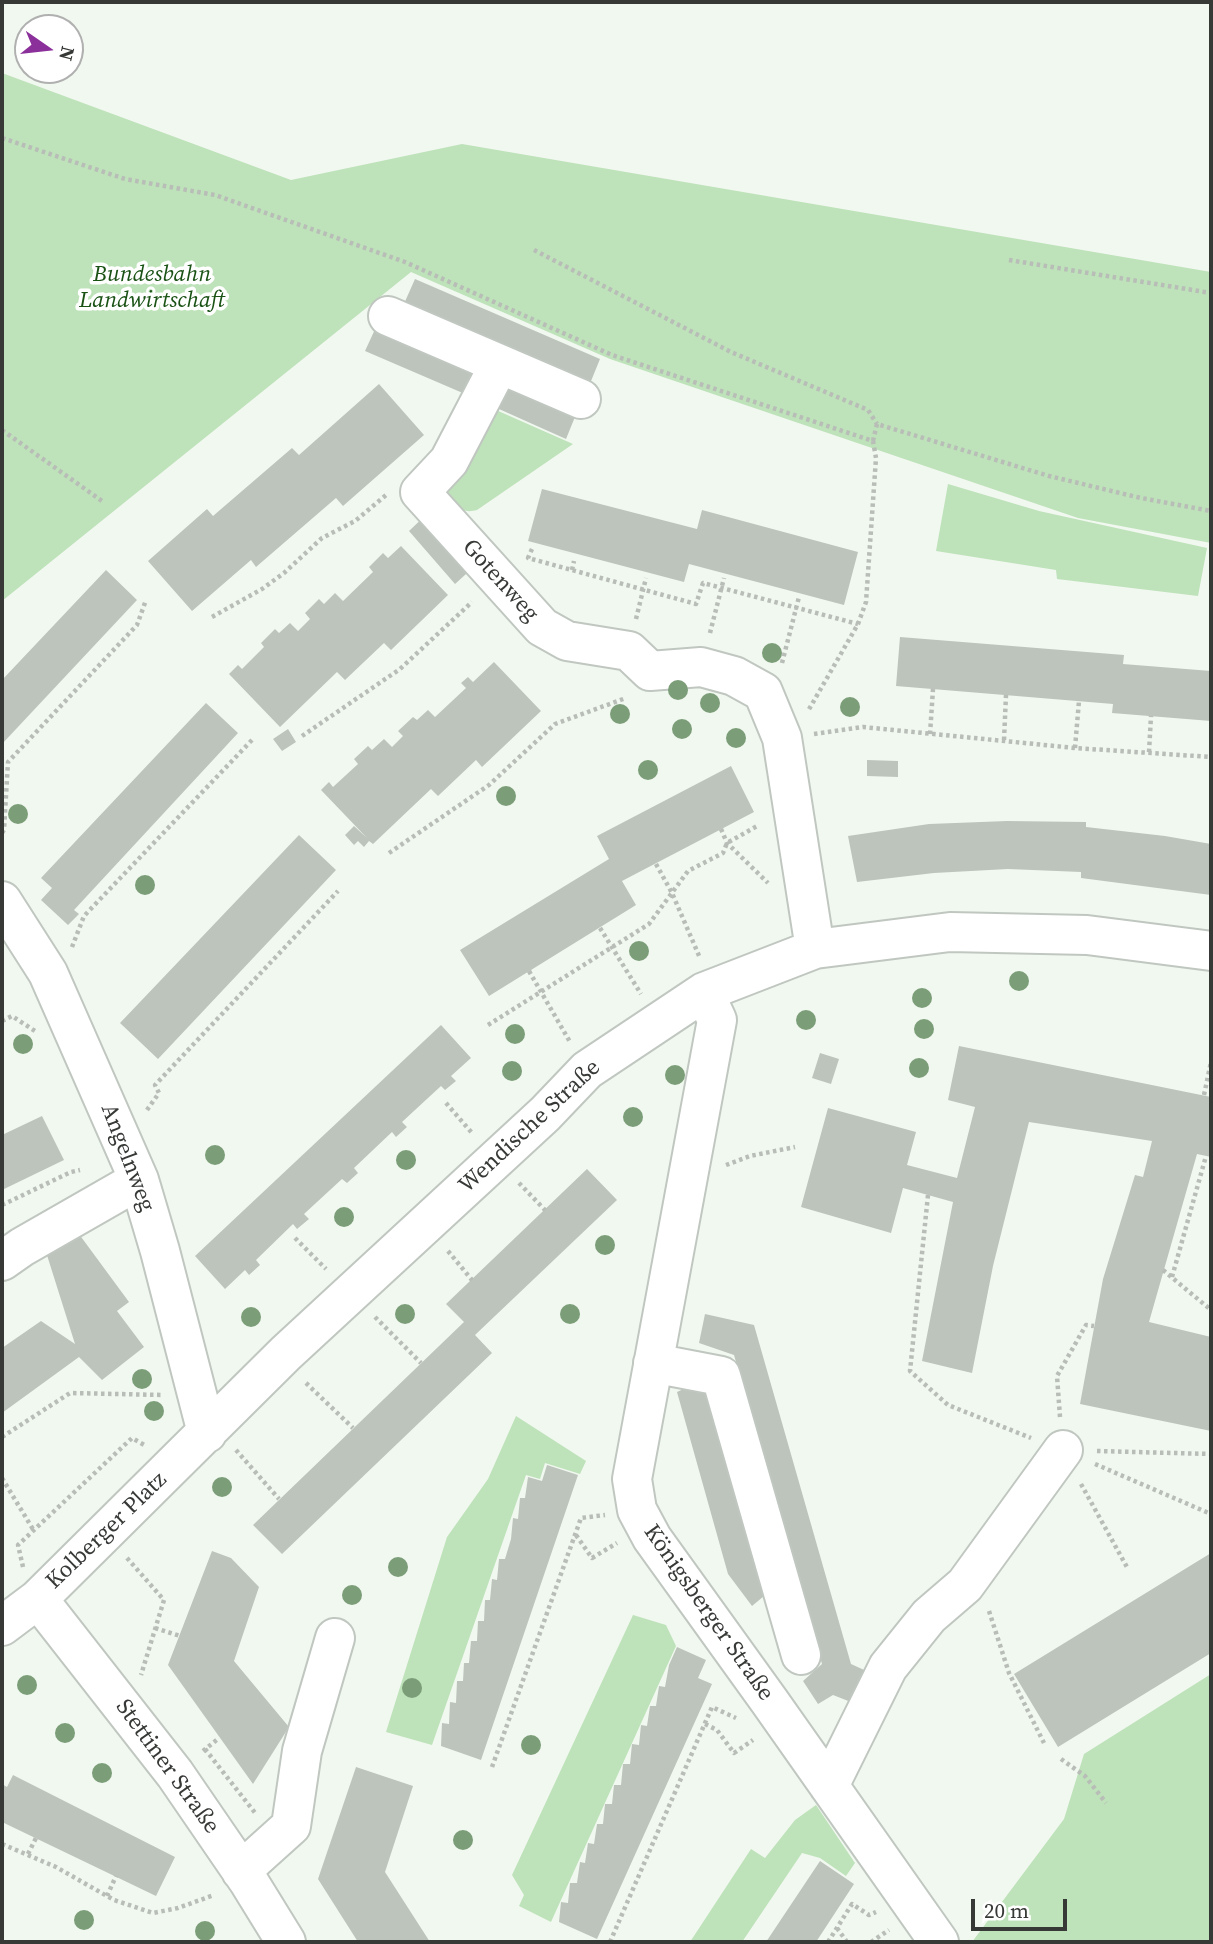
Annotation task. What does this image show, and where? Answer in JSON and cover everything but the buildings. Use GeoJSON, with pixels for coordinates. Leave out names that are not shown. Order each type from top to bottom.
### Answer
{"type":"FeatureCollection","features":[{"type":"Feature","properties":{"kind":"street"},"geometry":{"type":"LineString","coordinates":[[388,316],[581,399]]}},
{"type":"Feature","properties":{"kind":"street"},"geometry":{"type":"LineString","coordinates":[[420,492],[449,461],[499,365]]}},
{"type":"Feature","properties":{"kind":"street","name":"Gotenweg"},"geometry":{"type":"LineString","coordinates":[[420,492],[542,627],[568,641],[629,651],[650,671]]}},
{"type":"Feature","properties":{"kind":"street"},"geometry":{"type":"LineString","coordinates":[[650,671],[701,667],[734,676],[763,692],[782,738],[815,950]]}},
{"type":"Feature","properties":{"kind":"street","name":"Angelnweg"},"geometry":{"type":"LineString","coordinates":[[2,901],[48,973],[139,1180],[206,1418]]}},
{"type":"Feature","properties":{"kind":"street","name":"Wendische Straße"},"geometry":{"type":"LineString","coordinates":[[206,1418],[281,1359],[545,1114],[587,1070],[708,990],[815,950],[950,932],[1087,935],[1211,951]]}},
{"type":"Feature","properties":{"kind":"street","name":"Königsberger Straße"},"geometry":{"type":"LineString","coordinates":[[708,990],[717,1020],[632,1479],[637,1510],[652,1538],[939,1942]]}},
{"type":"Feature","properties":{"kind":"street"},"geometry":{"type":"LineString","coordinates":[[2,1261],[139,1180]]}},
{"type":"Feature","properties":{"kind":"street"},"geometry":{"type":"LineString","coordinates":[[653,1363],[721,1376],[801,1655]]}},
{"type":"Feature","properties":{"kind":"street","name":"Kolberger Platz"},"geometry":{"type":"LineString","coordinates":[[3,1626],[31,1587],[105,1534],[206,1418]]}},
{"type":"Feature","properties":{"kind":"street"},"geometry":{"type":"LineString","coordinates":[[829,1786],[888,1667],[929,1616],[965,1585],[1063,1450]]}},
{"type":"Feature","properties":{"kind":"street","name":"Stettiner Straße"},"geometry":{"type":"LineString","coordinates":[[31,1587],[175,1774],[228,1883],[286,1942]]}},
{"type":"Feature","properties":{"kind":"street"},"geometry":{"type":"LineString","coordinates":[[228,1883],[290,1826],[302,1751],[335,1638]]}},
{"type":"Feature","properties":{"kind":"path"},"geometry":{"type":"LineString","coordinates":[[2,138],[125,178],[215,195],[405,262],[612,355],[873,441]]}},
{"type":"Feature","properties":{"kind":"path"},"geometry":{"type":"LineString","coordinates":[[534,250],[731,352],[868,410],[877,424],[1049,476],[1211,511]]}},
{"type":"Feature","properties":{"kind":"path"},"geometry":{"type":"LineString","coordinates":[[1009,260],[1211,293]]}},
{"type":"Feature","properties":{"kind":"path"},"geometry":{"type":"LineString","coordinates":[[782,738],[801,723],[858,624],[866,602],[876,458],[873,441],[877,424]]}},
{"type":"Feature","properties":{"kind":"path"},"geometry":{"type":"LineString","coordinates":[[2,430],[102,501]]}},
{"type":"Feature","properties":{"kind":"path"},"geometry":{"type":"LineString","coordinates":[[212,617],[284,573],[322,538],[355,521],[407,478],[420,492]]}},
{"type":"Feature","properties":{"kind":"path"},"geometry":{"type":"LineString","coordinates":[[532,549],[528,558],[696,604],[704,583],[858,624]]}},
{"type":"Feature","properties":{"kind":"path"},"geometry":{"type":"LineString","coordinates":[[572,570],[574,561]]}},
{"type":"Feature","properties":{"kind":"path"},"geometry":{"type":"LineString","coordinates":[[302,736],[400,669],[498,578]]}},
{"type":"Feature","properties":{"kind":"path"},"geometry":{"type":"LineString","coordinates":[[701,667],[724,578]]}},
{"type":"Feature","properties":{"kind":"path"},"geometry":{"type":"LineString","coordinates":[[763,692],[778,678],[799,597]]}},
{"type":"Feature","properties":{"kind":"path"},"geometry":{"type":"LineString","coordinates":[[2,833],[8,762],[137,625],[146,600]]}},
{"type":"Feature","properties":{"kind":"path"},"geometry":{"type":"LineString","coordinates":[[389,853],[489,785],[555,724],[628,697],[650,671]]}},
{"type":"Feature","properties":{"kind":"path"},"geometry":{"type":"LineString","coordinates":[[930,734],[933,689]]}},
{"type":"Feature","properties":{"kind":"path"},"geometry":{"type":"LineString","coordinates":[[1004,740],[1006,695]]}},
{"type":"Feature","properties":{"kind":"path"},"geometry":{"type":"LineString","coordinates":[[1075,748],[1079,701]]}},
{"type":"Feature","properties":{"kind":"path"},"geometry":{"type":"LineString","coordinates":[[1149,752],[1151,716]]}},
{"type":"Feature","properties":{"kind":"path"},"geometry":{"type":"LineString","coordinates":[[782,738],[863,727],[1075,748],[1211,757]]}},
{"type":"Feature","properties":{"kind":"path"},"geometry":{"type":"LineString","coordinates":[[48,973],[66,959],[84,916],[251,740]]}},
{"type":"Feature","properties":{"kind":"path"},"geometry":{"type":"LineString","coordinates":[[488,1025],[649,924],[688,871],[723,853],[727,843],[794,806]]}},
{"type":"Feature","properties":{"kind":"path"},"geometry":{"type":"LineString","coordinates":[[721,830],[727,843],[774,889]]}},
{"type":"Feature","properties":{"kind":"path"},"geometry":{"type":"LineString","coordinates":[[656,864],[672,893],[708,990]]}},
{"type":"Feature","properties":{"kind":"path"},"geometry":{"type":"LineString","coordinates":[[2,1205],[71,1172],[105,1160],[123,1144],[159,1093],[155,1085],[338,891]]}},
{"type":"Feature","properties":{"kind":"path"},"geometry":{"type":"LineString","coordinates":[[600,928],[657,1022]]}},
{"type":"Feature","properties":{"kind":"path"},"geometry":{"type":"LineString","coordinates":[[529,971],[587,1070]]}},
{"type":"Feature","properties":{"kind":"path"},"geometry":{"type":"LineString","coordinates":[[1204,1095],[1211,1062]]}},
{"type":"Feature","properties":{"kind":"path"},"geometry":{"type":"LineString","coordinates":[[691,1159],[729,1165],[750,1156],[795,1147]]}},
{"type":"Feature","properties":{"kind":"path"},"geometry":{"type":"LineString","coordinates":[[1172,1277],[1206,1156]]}},
{"type":"Feature","properties":{"kind":"path"},"geometry":{"type":"LineString","coordinates":[[928,1195],[909,1371],[948,1405],[1063,1450],[1211,1514]]}},
{"type":"Feature","properties":{"kind":"path"},"geometry":{"type":"LineString","coordinates":[[295,1238],[421,1363]]}},
{"type":"Feature","properties":{"kind":"path"},"geometry":{"type":"LineString","coordinates":[[1163,1270],[1211,1310]]}},
{"type":"Feature","properties":{"kind":"path"},"geometry":{"type":"LineString","coordinates":[[1094,1326],[1086,1325],[1058,1376],[1063,1450],[1128,1569]]}},
{"type":"Feature","properties":{"kind":"path"},"geometry":{"type":"LineString","coordinates":[[281,1359],[353,1428]]}},
{"type":"Feature","properties":{"kind":"path"},"geometry":{"type":"LineString","coordinates":[[2,1437],[70,1393],[206,1418],[279,1499]]}},
{"type":"Feature","properties":{"kind":"path"},"geometry":{"type":"LineString","coordinates":[[31,1587],[18,1545],[132,1438],[151,1448]]}},
{"type":"Feature","properties":{"kind":"path"},"geometry":{"type":"LineString","coordinates":[[1063,1450],[1211,1454]]}},
{"type":"Feature","properties":{"kind":"path"},"geometry":{"type":"LineString","coordinates":[[2,1478],[34,1531]]}},
{"type":"Feature","properties":{"kind":"path"},"geometry":{"type":"LineString","coordinates":[[492,1767],[580,1518],[589,1517]]}},
{"type":"Feature","properties":{"kind":"path"},"geometry":{"type":"LineString","coordinates":[[575,1534],[592,1558],[646,1527]]}},
{"type":"Feature","properties":{"kind":"path"},"geometry":{"type":"LineString","coordinates":[[105,1534],[164,1600],[128,1711]]}},
{"type":"Feature","properties":{"kind":"path"},"geometry":{"type":"LineString","coordinates":[[965,1585],[990,1612],[1009,1673],[1044,1743]]}},
{"type":"Feature","properties":{"kind":"path"},"geometry":{"type":"LineString","coordinates":[[155,1628],[180,1636]]}},
{"type":"Feature","properties":{"kind":"path"},"geometry":{"type":"LineString","coordinates":[[610,1942],[712,1707],[725,1713]]}},
{"type":"Feature","properties":{"kind":"path"},"geometry":{"type":"LineString","coordinates":[[705,1724],[717,1730],[734,1753],[783,1721]]}},
{"type":"Feature","properties":{"kind":"path"},"geometry":{"type":"LineString","coordinates":[[205,1749],[259,1818],[290,1826]]}},
{"type":"Feature","properties":{"kind":"path"},"geometry":{"type":"LineString","coordinates":[[1061,1759],[1085,1776],[1106,1803]]}},
{"type":"Feature","properties":{"kind":"path"},"geometry":{"type":"LineString","coordinates":[[28,1854],[36,1838]]}},
{"type":"Feature","properties":{"kind":"path"},"geometry":{"type":"LineString","coordinates":[[2,1844],[28,1854],[107,1896],[153,1913],[178,1908],[228,1883]]}},
{"type":"Feature","properties":{"kind":"path"},"geometry":{"type":"LineString","coordinates":[[107,1896],[116,1876]]}},
{"type":"Feature","properties":{"kind":"path"},"geometry":{"type":"LineString","coordinates":[[828,1942],[852,1905],[869,1915]]}},
{"type":"Feature","properties":{"kind":"path"},"geometry":{"type":"LineString","coordinates":[[837,1928],[847,1942]]}},
{"type":"Feature","properties":{"kind":"green space","name":"Bundesbahn Landwirtschaft"},"geometry":{"type":"Polygon","coordinates":[[[2,73],[14,77],[14,84],[32,84],[291,180],[462,144],[1211,272],[1211,543],[1078,518],[610,359],[411,272],[2,601],[2,73]]]}},
{"type":"Feature","properties":{"kind":"green space"},"geometry":{"type":"Polygon","coordinates":[[[496,410],[573,444],[477,510],[464,510],[447,496],[450,470],[496,410]]]}},
{"type":"Feature","properties":{"kind":"green space"},"geometry":{"type":"Polygon","coordinates":[[[948,484],[1039,511],[1207,548],[1198,596],[1057,579],[1056,570],[936,551],[948,484]]]}},
{"type":"Feature","properties":{"kind":"green space"},"geometry":{"type":"Polygon","coordinates":[[[516,1416],[586,1461],[580,1474],[545,1463],[540,1479],[526,1475],[432,1745],[386,1732],[447,1537],[488,1479],[516,1416]]]}},
{"type":"Feature","properties":{"kind":"green space"},"geometry":{"type":"Polygon","coordinates":[[[633,1615],[666,1625],[676,1646],[551,1922],[519,1906],[524,1895],[512,1875],[633,1615]]]}},
{"type":"Feature","properties":{"kind":"green space"},"geometry":{"type":"Polygon","coordinates":[[[1211,1674],[1211,1942],[972,1942],[1064,1819],[1084,1754],[1211,1674]]]}},
{"type":"Feature","properties":{"kind":"green space"},"geometry":{"type":"Polygon","coordinates":[[[816,1805],[855,1863],[846,1876],[820,1858],[802,1853],[742,1942],[690,1942],[751,1849],[765,1858],[795,1820],[816,1805]]]}}]}
